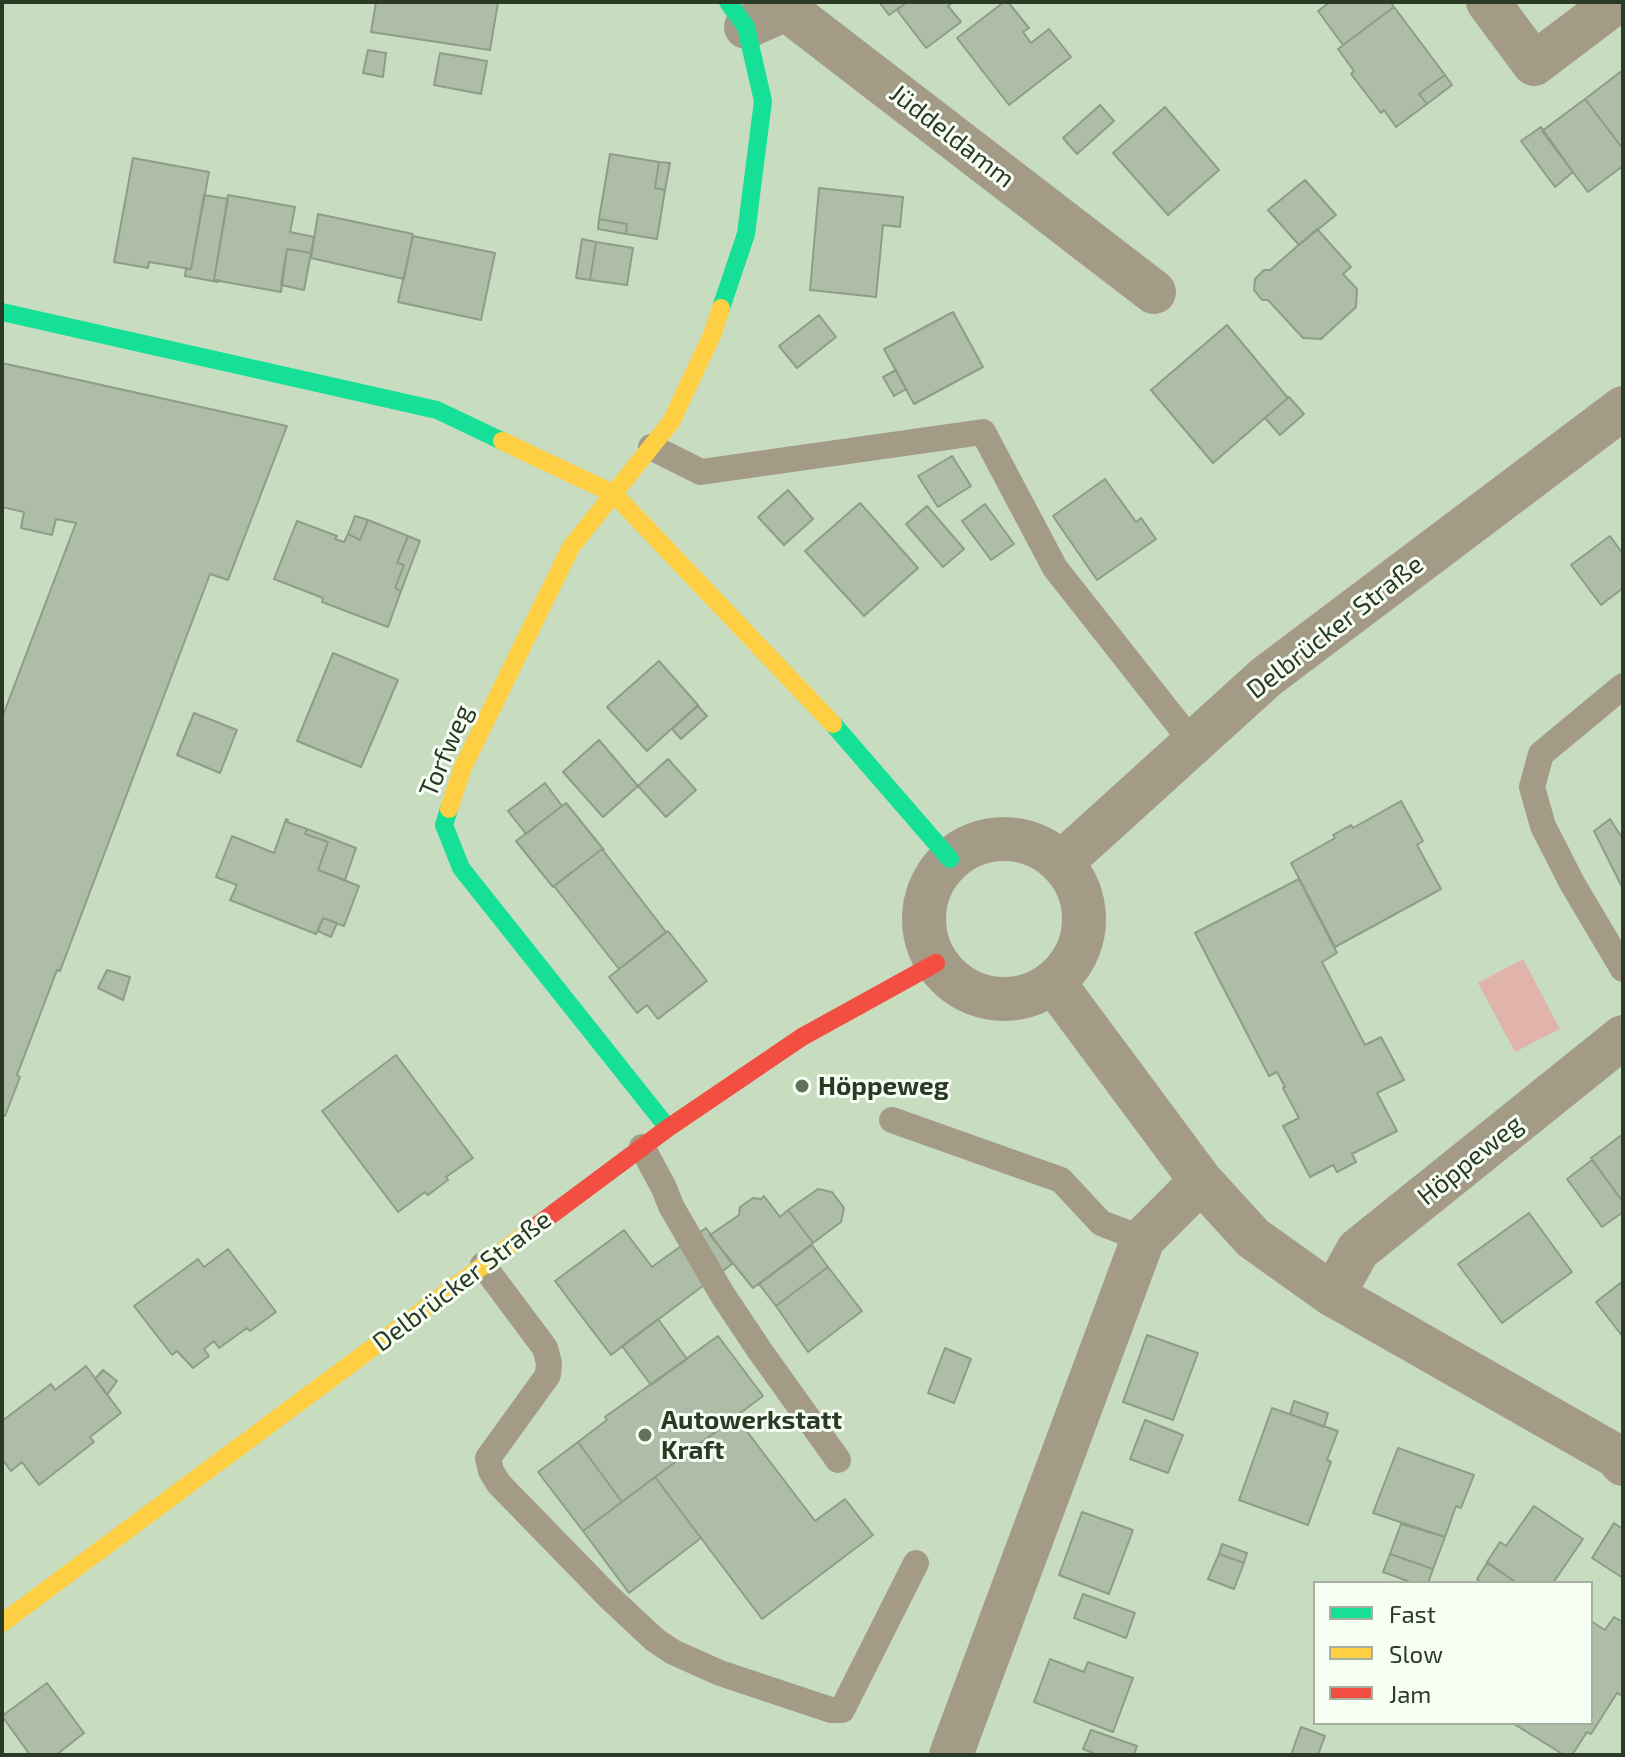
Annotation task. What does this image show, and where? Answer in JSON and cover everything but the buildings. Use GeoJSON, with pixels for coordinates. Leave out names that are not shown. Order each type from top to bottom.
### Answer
{"type":"FeatureCollection","features":[{"type":"Feature","properties":{"kind":"street"},"geometry":{"type":"LineString","coordinates":[[1488,2],[1534,64],[1616,2]]}},
{"type":"Feature","properties":{"kind":"street","name":"Jüddeldamm"},"geometry":{"type":"LineString","coordinates":[[614,494],[671,422],[712,335],[746,234],[763,101],[737,15],[786,9],[1154,292]]}},
{"type":"Feature","properties":{"kind":"street"},"geometry":{"type":"LineString","coordinates":[[2,312],[437,410],[614,494],[817,706],[950,859]]}},
{"type":"Feature","properties":{"kind":"street","name":"Delbrücker Straße"},"geometry":{"type":"LineString","coordinates":[[1061,863],[1266,677],[1623,408]]}},
{"type":"Feature","properties":{"kind":"street","name":"Torfweg"},"geometry":{"type":"LineString","coordinates":[[614,494],[571,547],[463,767],[444,825],[461,868],[668,1128]]}},
{"type":"Feature","properties":{"kind":"street"},"geometry":{"type":"LineString","coordinates":[[995,839],[1019,840],[1042,848],[1061,863],[1077,885],[1084,911],[1083,938],[1072,964],[1054,983],[1030,996],[1004,1000],[978,996],[954,983],[936,963],[926,942],[923,920],[926,897],[950,859],[971,846],[995,839]]}},
{"type":"Feature","properties":{"kind":"street","name":"Delbrücker Straße"},"geometry":{"type":"LineString","coordinates":[[2,1623],[668,1128],[802,1037],[936,963]]}},
{"type":"Feature","properties":{"kind":"street"},"geometry":{"type":"LineString","coordinates":[[1054,983],[1201,1181],[1253,1238],[1333,1295],[1616,1456],[1623,1464]]}},
{"type":"Feature","properties":{"kind":"street","name":"Höppeweg"},"geometry":{"type":"LineString","coordinates":[[1333,1295],[1358,1250],[1623,1037]]}},
{"type":"Feature","properties":{"kind":"street"},"geometry":{"type":"LineString","coordinates":[[951,1755],[1143,1239],[1201,1181]]}},
{"type":"Feature","properties":{"kind":"lane"},"geometry":{"type":"LineString","coordinates":[[651,447],[701,472],[983,432],[1055,568],[1193,743]]}},
{"type":"Feature","properties":{"kind":"lane"},"geometry":{"type":"LineString","coordinates":[[1623,686],[1541,754],[1532,787],[1543,826],[1572,883],[1623,969]]}},
{"type":"Feature","properties":{"kind":"lane"},"geometry":{"type":"LineString","coordinates":[[892,1120],[1061,1180],[1101,1223],[1143,1239]]}},
{"type":"Feature","properties":{"kind":"lane"},"geometry":{"type":"LineString","coordinates":[[642,1147],[671,1206],[722,1294],[838,1460]]}},
{"type":"Feature","properties":{"kind":"lane"},"geometry":{"type":"LineString","coordinates":[[483,1265],[545,1348],[549,1363],[548,1375],[488,1458],[491,1471],[499,1484],[655,1640],[673,1652],[720,1673],[831,1710],[842,1710],[916,1563]]}},
{"type":"Feature","properties":{"kind":"shaded area"},"geometry":{"type":"Polygon","coordinates":[[[1523,959],[1560,1029],[1515,1052],[1478,983],[1523,959]]]}},
{"type":"Feature","properties":{"kind":"traffic: fast"},"geometry":{"type":"LineString","coordinates":[[721,308],[746,234],[763,101],[746,27],[728,2]]}},
{"type":"Feature","properties":{"kind":"traffic: fast"},"geometry":{"type":"LineString","coordinates":[[2,312],[437,410],[502,441]]}},
{"type":"Feature","properties":{"kind":"traffic: fast"},"geometry":{"type":"LineString","coordinates":[[833,724],[950,859]]}},
{"type":"Feature","properties":{"kind":"traffic: fast"},"geometry":{"type":"LineString","coordinates":[[449,809],[444,825],[461,868],[668,1128]]}},
{"type":"Feature","properties":{"kind":"traffic: slow"},"geometry":{"type":"LineString","coordinates":[[449,809],[463,767],[571,547],[671,422],[712,335],[721,308]]}},
{"type":"Feature","properties":{"kind":"traffic: slow"},"geometry":{"type":"LineString","coordinates":[[502,441],[614,494],[833,724]]}},
{"type":"Feature","properties":{"kind":"traffic: slow"},"geometry":{"type":"LineString","coordinates":[[2,1623],[535,1227]]}},
{"type":"Feature","properties":{"kind":"traffic: jam"},"geometry":{"type":"LineString","coordinates":[[535,1227],[668,1128],[802,1037],[936,963]]}},
{"type":"Feature","properties":{"kind":"place","name":"Höppeweg"},"geometry":{"type":"Point","coordinates":[802,1086]}},
{"type":"Feature","properties":{"kind":"place","name":"Autowerkstatt Kraft"},"geometry":{"type":"Point","coordinates":[645,1435]}}]}
